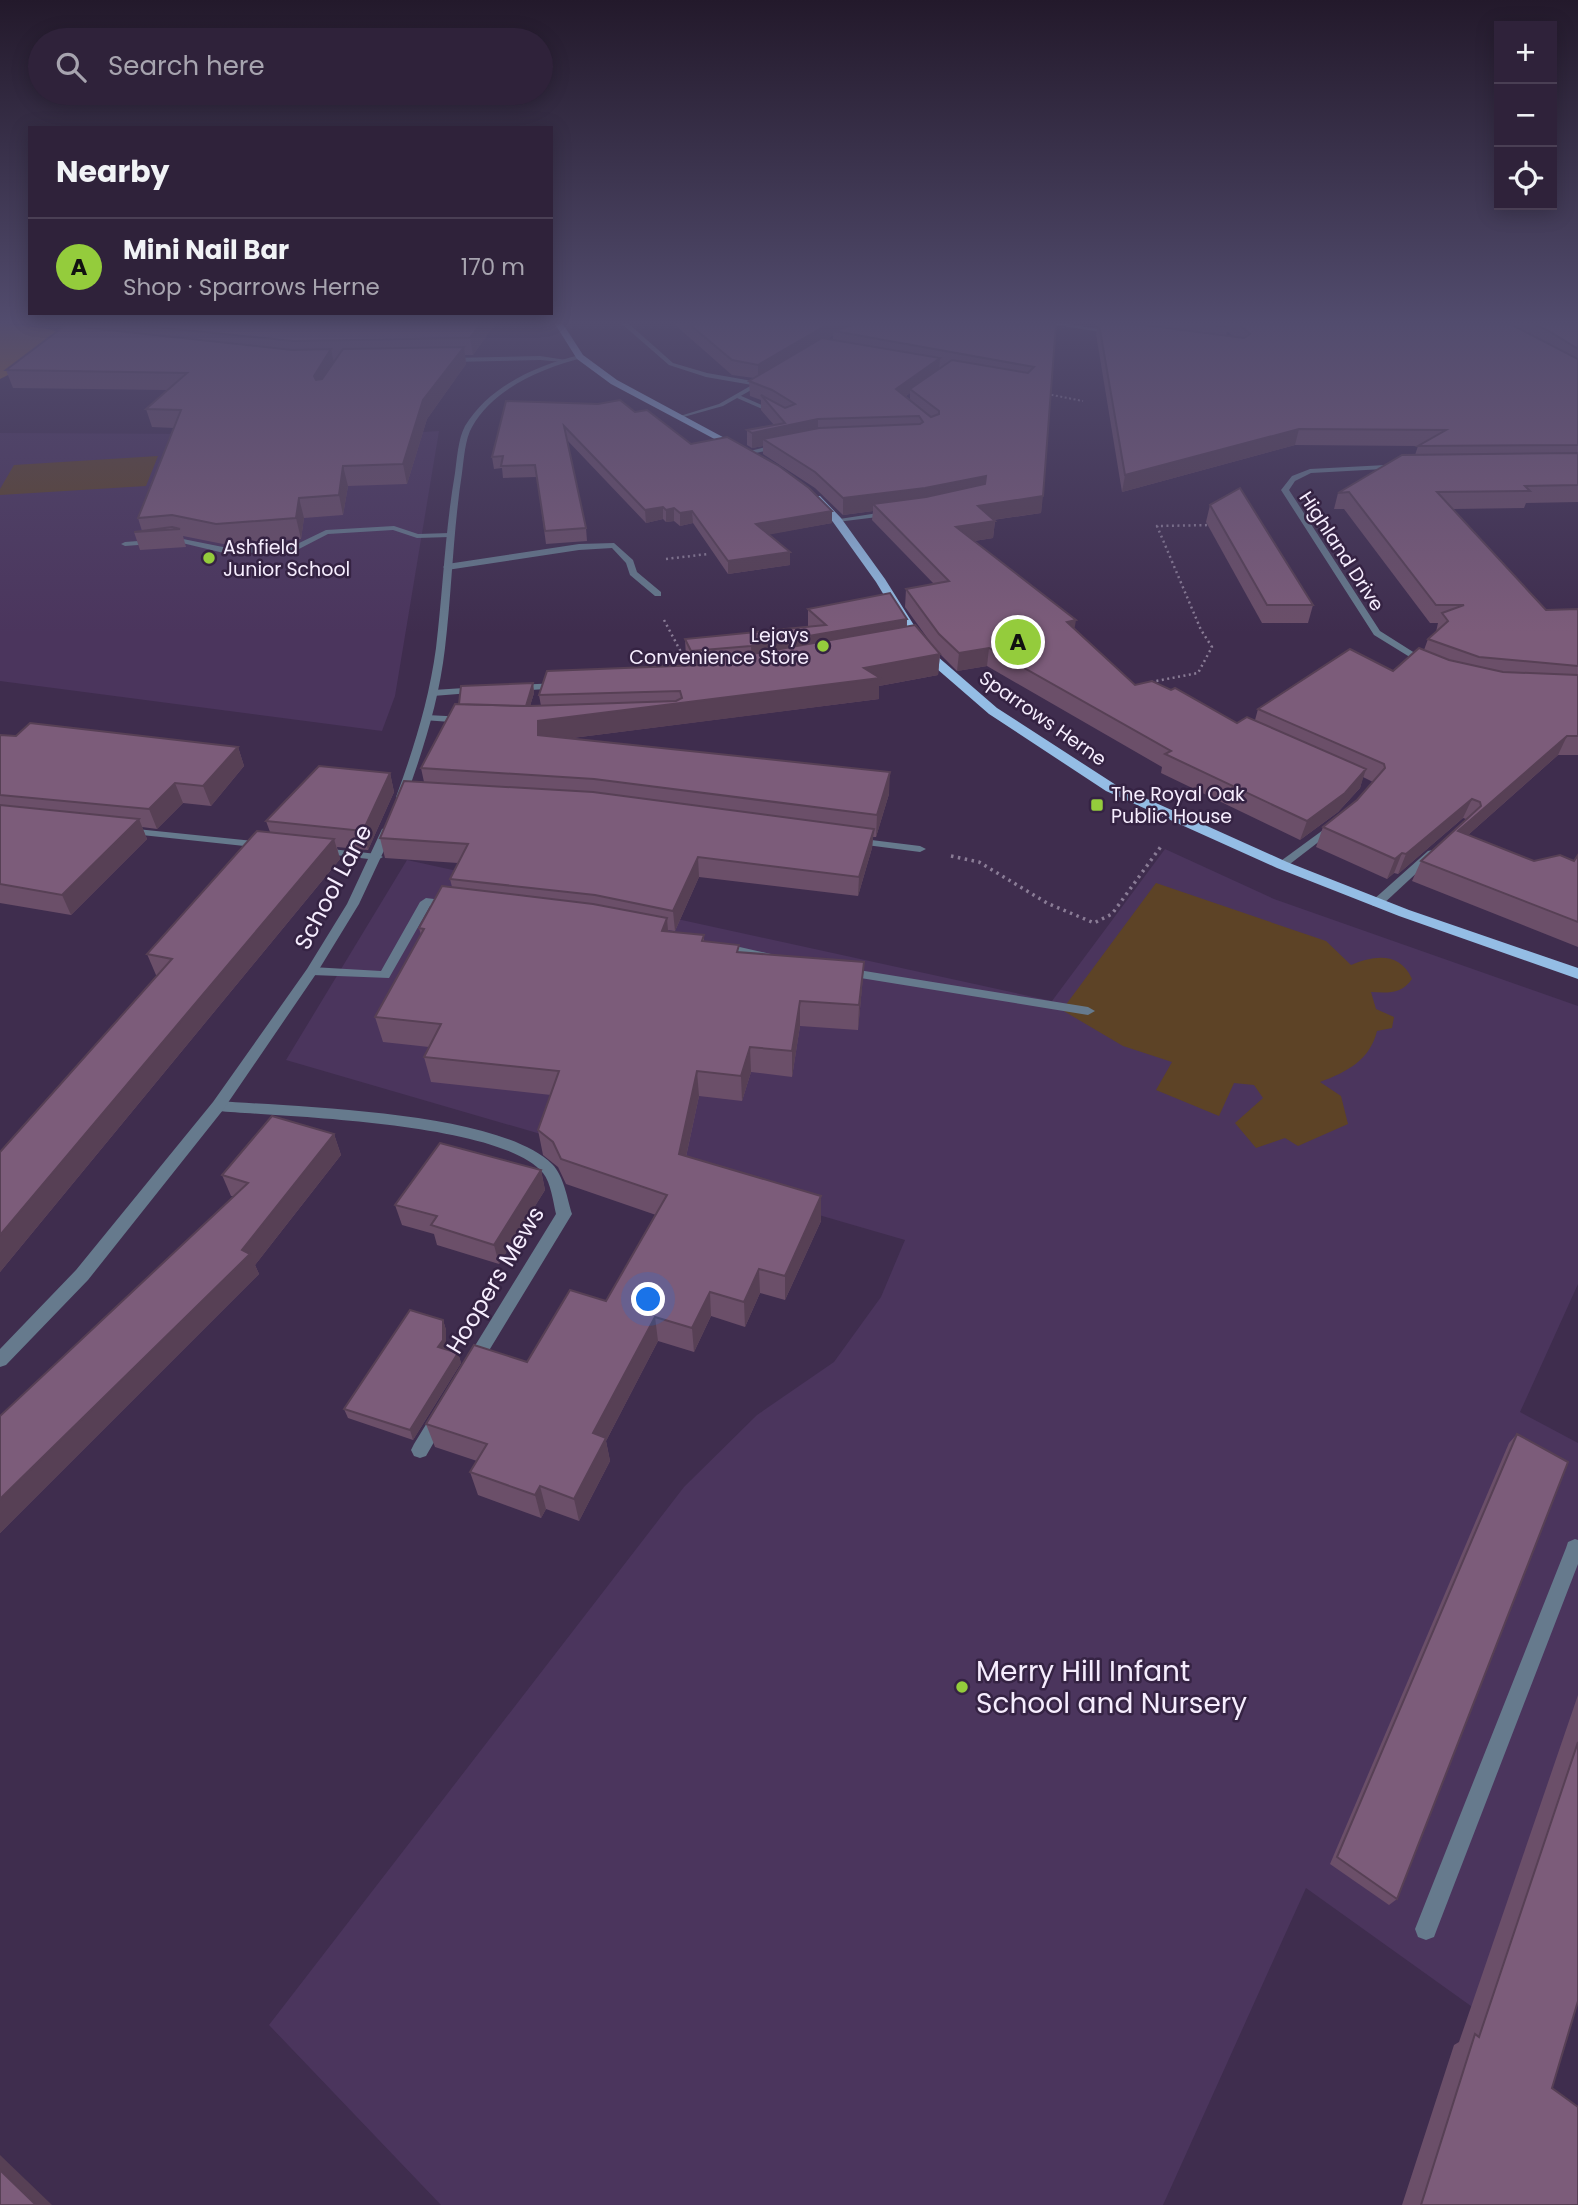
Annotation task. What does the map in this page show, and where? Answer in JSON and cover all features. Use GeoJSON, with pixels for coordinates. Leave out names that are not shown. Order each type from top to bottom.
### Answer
{"type":"FeatureCollection","features":[{"type":"Feature","properties":{"kind":"main road"},"geometry":{"type":"LineString","coordinates":[[700,427],[764,463]]}},
{"type":"Feature","properties":{"kind":"main road","name":"Sparrows Herne"},"geometry":{"type":"LineString","coordinates":[[807,491],[837,520],[881,581],[910,641],[993,711],[1111,788],[1282,866],[1578,974]]}},
{"type":"Feature","properties":{"kind":"street","name":"School Lane"},"geometry":{"type":"LineString","coordinates":[[396,807],[407,795],[432,693],[463,443],[470,427]]}},
{"type":"Feature","properties":{"kind":"street"},"geometry":{"type":"LineString","coordinates":[[746,453],[792,444]]}},
{"type":"Feature","properties":{"kind":"street","name":"Highland Drive"},"geometry":{"type":"LineString","coordinates":[[1413,466],[1318,469],[1297,475],[1288,482],[1284,490],[1377,633],[1406,654],[1432,667]]}},
{"type":"Feature","properties":{"kind":"street"},"geometry":{"type":"LineString","coordinates":[[837,520],[899,512]]}},
{"type":"Feature","properties":{"kind":"street"},"geometry":{"type":"LineString","coordinates":[[125,544],[178,540],[228,551],[297,547],[326,532],[394,528],[416,536],[450,535]]}},
{"type":"Feature","properties":{"kind":"street"},"geometry":{"type":"LineString","coordinates":[[447,567],[579,547],[614,545],[630,562],[633,573],[658,594]]}},
{"type":"Feature","properties":{"kind":"street"},"geometry":{"type":"LineString","coordinates":[[502,689],[570,685]]}},
{"type":"Feature","properties":{"kind":"street"},"geometry":{"type":"LineString","coordinates":[[540,698],[544,687]]}},
{"type":"Feature","properties":{"kind":"street"},"geometry":{"type":"LineString","coordinates":[[432,693],[488,690]]}},
{"type":"Feature","properties":{"kind":"street"},"geometry":{"type":"LineString","coordinates":[[427,718],[480,720]]}},
{"type":"Feature","properties":{"kind":"street"},"geometry":{"type":"LineString","coordinates":[[1282,866],[1344,816]]}},
{"type":"Feature","properties":{"kind":"street","name":"School Lane"},"geometry":{"type":"LineString","coordinates":[[0,1360],[82,1275],[218,1106],[312,971],[377,857],[391,820]]}},
{"type":"Feature","properties":{"kind":"street"},"geometry":{"type":"LineString","coordinates":[[109,829],[272,846]]}},
{"type":"Feature","properties":{"kind":"street"},"geometry":{"type":"LineString","coordinates":[[838,839],[920,849]]}},
{"type":"Feature","properties":{"kind":"street"},"geometry":{"type":"LineString","coordinates":[[1377,902],[1445,841]]}},
{"type":"Feature","properties":{"kind":"street"},"geometry":{"type":"LineString","coordinates":[[313,850],[377,857]]}},
{"type":"Feature","properties":{"kind":"street"},"geometry":{"type":"LineString","coordinates":[[312,971],[386,975],[426,902],[466,907]]}},
{"type":"Feature","properties":{"kind":"street"},"geometry":{"type":"LineString","coordinates":[[703,943],[782,960]]}},
{"type":"Feature","properties":{"kind":"street"},"geometry":{"type":"LineString","coordinates":[[835,970],[1088,1011]]}},
{"type":"Feature","properties":{"kind":"street","name":"Hoopers Mews"},"geometry":{"type":"LineString","coordinates":[[218,1106],[433,1125],[501,1142],[527,1153],[547,1169],[558,1192],[564,1214],[463,1379]]}},
{"type":"Feature","properties":{"kind":"street"},"geometry":{"type":"LineString","coordinates":[[419,1450],[448,1403]]}},
{"type":"Feature","properties":{"kind":"street"},"geometry":{"type":"LineString","coordinates":[[1426,1929],[1576,1547]]}},
{"type":"Feature","properties":{"kind":"path"},"geometry":{"type":"LineString","coordinates":[[1143,684],[1198,673],[1212,647],[1201,630],[1157,526],[1224,525]]}},
{"type":"Feature","properties":{"kind":"path"},"geometry":{"type":"LineString","coordinates":[[663,619],[692,674]]}},
{"type":"Feature","properties":{"kind":"path"},"geometry":{"type":"LineString","coordinates":[[920,849],[979,862],[1047,902],[1094,923],[1112,914],[1159,848],[1186,824]]}},
{"type":"Feature","properties":{"kind":"shaded area","name":"Ashfield Junior School"},"geometry":{"type":"Polygon","coordinates":[[[439,431],[395,696],[382,731],[0,681],[0,433],[378,435],[439,431]]]}},
{"type":"Feature","properties":{"kind":"shaded area"},"geometry":{"type":"Polygon","coordinates":[[[158,456],[146,486],[0,495],[0,489],[14,465],[158,456]]]}},
{"type":"Feature","properties":{"kind":"shaded area","name":"Merry Hill Infant School and Nursery"},"geometry":{"type":"Polygon","coordinates":[[[1165,849],[1274,899],[1578,1006],[1578,1284],[1520,1412],[1578,1443],[1578,1948],[1545,2059],[1306,1888],[1163,2205],[441,2205],[269,2025],[684,1487],[757,1415],[834,1362],[881,1297],[905,1240],[286,1060],[407,860],[1052,1001],[1165,849]]]}},
{"type":"Feature","properties":{"kind":"shaded area"},"geometry":{"type":"Polygon","coordinates":[[[1156,883],[1326,941],[1351,965],[1369,959],[1386,958],[1401,964],[1407,970],[1412,979],[1404,988],[1389,992],[1371,992],[1376,1009],[1394,1017],[1392,1028],[1377,1031],[1369,1050],[1356,1064],[1320,1082],[1341,1096],[1348,1124],[1298,1146],[1285,1138],[1256,1148],[1235,1123],[1263,1098],[1254,1085],[1234,1083],[1219,1116],[1156,1090],[1172,1062],[1123,1046],[1062,1010],[1156,883]]]}},
{"type":"Feature","properties":{"kind":"building"},"geometry":{"type":"Polygon","coordinates":[[[174,427],[415,427],[403,464],[343,466],[339,495],[299,498],[296,518],[216,524],[172,515],[138,518],[174,427]]]}},
{"type":"Feature","properties":{"kind":"building"},"geometry":{"type":"Polygon","coordinates":[[[500,427],[564,427],[586,528],[545,531],[535,465],[501,466],[503,456],[492,457],[500,427]]]}},
{"type":"Feature","properties":{"kind":"building"},"geometry":{"type":"Polygon","coordinates":[[[565,427],[669,427],[691,444],[727,437],[779,466],[809,488],[832,511],[756,524],[790,552],[728,561],[692,511],[680,513],[674,508],[666,510],[663,507],[645,510],[565,427]]]}},
{"type":"Feature","properties":{"kind":"building"},"geometry":{"type":"Polygon","coordinates":[[[764,427],[781,427],[752,433],[747,430],[764,427]]]}},
{"type":"Feature","properties":{"kind":"building"},"geometry":{"type":"Polygon","coordinates":[[[1048,427],[1043,496],[978,506],[995,521],[956,527],[1076,620],[1067,622],[1135,685],[1152,681],[1171,690],[1175,688],[1237,723],[1247,717],[1366,769],[1345,793],[1307,821],[1165,754],[1171,751],[989,648],[959,653],[939,634],[906,589],[949,581],[873,504],[926,497],[985,484],[986,476],[925,488],[843,498],[815,472],[763,439],[819,428],[1048,427]]]}},
{"type":"Feature","properties":{"kind":"building"},"geometry":{"type":"Polygon","coordinates":[[[1117,427],[1578,427],[1578,445],[1418,446],[1446,430],[1299,429],[1125,475],[1117,427]]]}},
{"type":"Feature","properties":{"kind":"building"},"geometry":{"type":"Polygon","coordinates":[[[1578,453],[1578,485],[1525,486],[1530,491],[1437,492],[1546,610],[1578,609],[1578,666],[1479,657],[1428,639],[1448,621],[1442,613],[1464,605],[1436,605],[1349,492],[1338,493],[1402,455],[1578,453]]]}},
{"type":"Feature","properties":{"kind":"building"},"geometry":{"type":"Polygon","coordinates":[[[1240,488],[1313,605],[1267,605],[1210,505],[1240,488]]]}},
{"type":"Feature","properties":{"kind":"building"},"geometry":{"type":"Polygon","coordinates":[[[172,527],[180,529],[134,532],[172,527]]]}},
{"type":"Feature","properties":{"kind":"building"},"geometry":{"type":"Polygon","coordinates":[[[890,593],[907,619],[751,646],[691,651],[685,639],[826,625],[808,609],[890,593]]]}},
{"type":"Feature","properties":{"kind":"building"},"geometry":{"type":"Polygon","coordinates":[[[915,625],[940,654],[864,668],[880,678],[538,721],[538,735],[890,772],[877,815],[594,779],[421,768],[455,704],[530,706],[676,701],[682,698],[680,691],[539,695],[547,671],[700,665],[696,658],[752,654],[915,625]]]}},
{"type":"Feature","properties":{"kind":"building"},"geometry":{"type":"Polygon","coordinates":[[[1419,648],[1449,660],[1503,672],[1578,675],[1578,736],[1567,736],[1458,831],[1534,861],[1560,855],[1574,861],[1578,855],[1578,922],[1421,861],[1481,806],[1480,802],[1472,799],[1406,854],[1402,853],[1395,859],[1323,827],[1357,800],[1385,768],[1384,764],[1258,709],[1350,649],[1393,671],[1419,648]]]}},
{"type":"Feature","properties":{"kind":"building"},"geometry":{"type":"Polygon","coordinates":[[[533,683],[526,706],[459,704],[461,686],[533,683]]]}},
{"type":"Feature","properties":{"kind":"building"},"geometry":{"type":"Polygon","coordinates":[[[30,723],[238,747],[203,786],[175,783],[149,809],[0,795],[0,735],[16,736],[30,723]]]}},
{"type":"Feature","properties":{"kind":"building"},"geometry":{"type":"Polygon","coordinates":[[[319,766],[390,773],[363,831],[266,821],[319,766]]]}},
{"type":"Feature","properties":{"kind":"building"},"geometry":{"type":"Polygon","coordinates":[[[404,781],[593,792],[874,829],[859,877],[698,857],[673,911],[595,895],[450,879],[468,844],[380,838],[404,781]]]}},
{"type":"Feature","properties":{"kind":"building"},"geometry":{"type":"Polygon","coordinates":[[[0,805],[139,819],[62,895],[0,884],[0,805]]]}},
{"type":"Feature","properties":{"kind":"building"},"geometry":{"type":"Polygon","coordinates":[[[257,831],[334,839],[0,1235],[0,1152],[172,959],[147,954],[257,831]]]}},
{"type":"Feature","properties":{"kind":"building"},"geometry":{"type":"Polygon","coordinates":[[[442,886],[593,904],[667,918],[662,931],[704,935],[702,941],[739,945],[737,952],[864,962],[859,1005],[800,1001],[792,1051],[750,1047],[741,1076],[697,1071],[679,1154],[821,1196],[785,1276],[759,1269],[744,1302],[710,1292],[692,1328],[655,1317],[593,1433],[606,1438],[574,1499],[540,1486],[535,1495],[470,1472],[487,1444],[426,1424],[474,1345],[527,1362],[570,1290],[606,1301],[667,1195],[561,1159],[553,1142],[538,1130],[559,1071],[424,1057],[441,1024],[375,1017],[424,929],[419,928],[442,886]]]}},
{"type":"Feature","properties":{"kind":"building"},"geometry":{"type":"Polygon","coordinates":[[[272,1116],[334,1134],[242,1250],[250,1254],[0,1499],[0,1416],[248,1183],[222,1175],[272,1116]]]}},
{"type":"Feature","properties":{"kind":"building"},"geometry":{"type":"Polygon","coordinates":[[[440,1143],[541,1170],[494,1245],[431,1225],[437,1216],[395,1205],[440,1143]]]}},
{"type":"Feature","properties":{"kind":"building"},"geometry":{"type":"Polygon","coordinates":[[[410,1310],[443,1320],[443,1340],[438,1347],[458,1353],[410,1430],[344,1409],[410,1310]]]}},
{"type":"Feature","properties":{"kind":"building"},"geometry":{"type":"Polygon","coordinates":[[[1517,1434],[1568,1462],[1397,1899],[1337,1857],[1517,1434]]]}},
{"type":"Feature","properties":{"kind":"building"},"geometry":{"type":"Polygon","coordinates":[[[1578,1742],[1578,2001],[1552,2088],[1578,2107],[1578,2205],[1421,2205],[1475,2034],[1479,2037],[1578,1742]]]}},
{"type":"Feature","properties":{"kind":"building"},"geometry":{"type":"Polygon","coordinates":[[[0,2170],[36,2205],[0,2205],[0,2170]]]}},
{"type":"Feature","properties":{"kind":"place","name":"Ashfield Junior School"},"geometry":{"type":"Point","coordinates":[209,558]}},
{"type":"Feature","properties":{"kind":"place","name":"Mini Nail Bar"},"geometry":{"type":"Point","coordinates":[1018,642]}},
{"type":"Feature","properties":{"kind":"place","name":"Lejays Convenience Store"},"geometry":{"type":"Point","coordinates":[823,646]}},
{"type":"Feature","properties":{"kind":"place","name":"The Royal Oak Public House"},"geometry":{"type":"Point","coordinates":[1097,805]}},
{"type":"Feature","properties":{"kind":"place","name":"Merry Hill Infant School and Nursery"},"geometry":{"type":"Point","coordinates":[962,1687]}}]}
